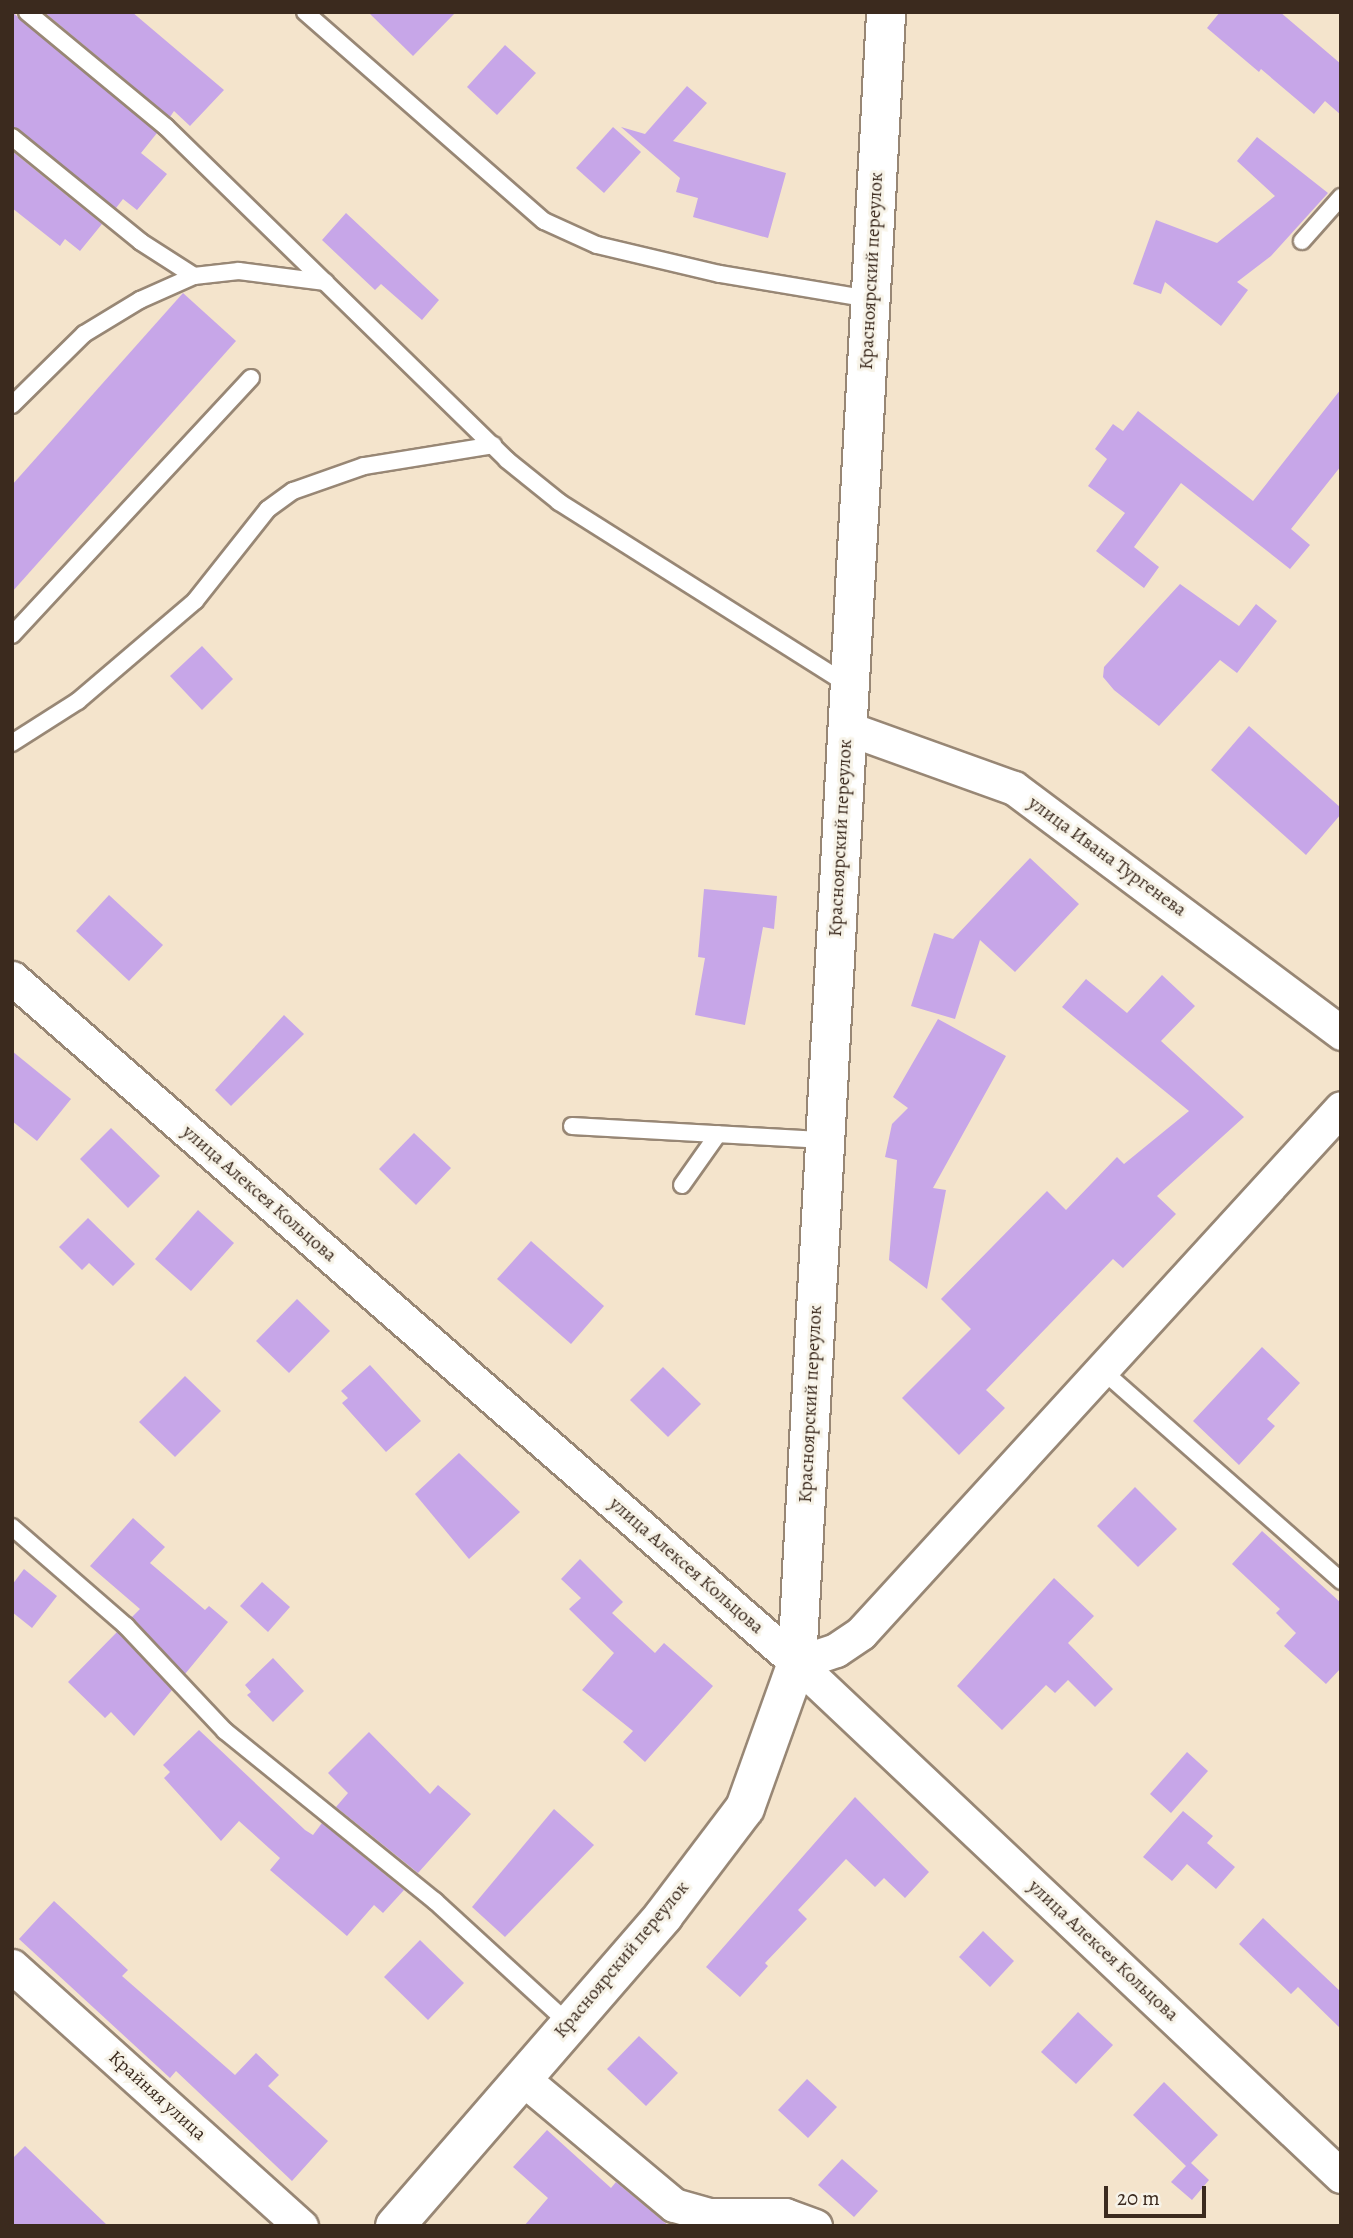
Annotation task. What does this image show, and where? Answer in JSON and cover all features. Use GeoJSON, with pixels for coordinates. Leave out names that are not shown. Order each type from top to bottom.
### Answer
{"type":"FeatureCollection","features":[{"type":"Feature","properties":{"kind":"main road","name":"Красноярский переулок"},"geometry":{"type":"LineString","coordinates":[[395,2226],[664,1915],[745,1808],[797,1663],[886,12]]}},
{"type":"Feature","properties":{"kind":"street","name":"улица Ивана Тургенева"},"geometry":{"type":"LineString","coordinates":[[847,728],[1014,788],[1341,1033]]}},
{"type":"Feature","properties":{"kind":"street","name":"улица Алексея Кольцова"},"geometry":{"type":"LineString","coordinates":[[12,978],[797,1663],[1341,2176]]}},
{"type":"Feature","properties":{"kind":"street"},"geometry":{"type":"LineString","coordinates":[[797,1663],[836,1650],[861,1633],[1341,1108]]}},
{"type":"Feature","properties":{"kind":"street","name":"Крайняя улица"},"geometry":{"type":"LineString","coordinates":[[12,1966],[301,2226]]}},
{"type":"Feature","properties":{"kind":"street"},"geometry":{"type":"LineString","coordinates":[[522,2078],[674,2205],[709,2215],[785,2215],[815,2226]]}},
{"type":"Feature","properties":{"kind":"lane"},"geometry":{"type":"LineString","coordinates":[[27,12],[166,127],[493,445],[559,502],[850,685]]}},
{"type":"Feature","properties":{"kind":"lane"},"geometry":{"type":"LineString","coordinates":[[305,12],[544,220],[597,245],[720,274],[870,299]]}},
{"type":"Feature","properties":{"kind":"lane"},"geometry":{"type":"LineString","coordinates":[[12,137],[141,242],[194,276]]}},
{"type":"Feature","properties":{"kind":"lane"},"geometry":{"type":"LineString","coordinates":[[1302,241],[1341,197]]}},
{"type":"Feature","properties":{"kind":"lane"},"geometry":{"type":"LineString","coordinates":[[12,405],[84,334],[140,300],[194,276],[239,271],[325,282]]}},
{"type":"Feature","properties":{"kind":"lane"},"geometry":{"type":"LineString","coordinates":[[12,635],[251,378]]}},
{"type":"Feature","properties":{"kind":"lane"},"geometry":{"type":"LineString","coordinates":[[12,743],[78,701],[195,601],[268,509],[293,491],[364,466],[493,445]]}},
{"type":"Feature","properties":{"kind":"lane"},"geometry":{"type":"LineString","coordinates":[[572,1126],[825,1140]]}},
{"type":"Feature","properties":{"kind":"lane"},"geometry":{"type":"LineString","coordinates":[[682,1185],[718,1134]]}},
{"type":"Feature","properties":{"kind":"lane"},"geometry":{"type":"LineString","coordinates":[[1102,1370],[1341,1581]]}},
{"type":"Feature","properties":{"kind":"lane"},"geometry":{"type":"LineString","coordinates":[[12,1527],[126,1626],[225,1731],[435,1900],[569,2024]]}},
{"type":"Feature","properties":{"kind":"building"},"geometry":{"type":"Polygon","coordinates":[[[12,12],[157,133],[141,153],[167,174],[137,210],[123,199],[116,208],[12,127],[12,12]]]}},
{"type":"Feature","properties":{"kind":"building"},"geometry":{"type":"Polygon","coordinates":[[[44,12],[132,12],[224,90],[190,126],[174,111],[170,117],[44,12]]]}},
{"type":"Feature","properties":{"kind":"building"},"geometry":{"type":"Polygon","coordinates":[[[368,12],[456,12],[413,56],[368,12]]]}},
{"type":"Feature","properties":{"kind":"building"},"geometry":{"type":"Polygon","coordinates":[[[1220,12],[1280,12],[1341,64],[1341,115],[1325,101],[1314,114],[1207,28],[1220,12]]]}},
{"type":"Feature","properties":{"kind":"building"},"geometry":{"type":"Polygon","coordinates":[[[505,45],[536,73],[497,115],[467,87],[505,45]]]}},
{"type":"Feature","properties":{"kind":"building"},"geometry":{"type":"Polygon","coordinates":[[[687,86],[707,103],[673,141],[786,173],[768,238],[693,217],[698,198],[676,192],[680,178],[621,127],[645,134],[687,86]]]}},
{"type":"Feature","properties":{"kind":"building"},"geometry":{"type":"Polygon","coordinates":[[[613,127],[641,152],[604,193],[576,168],[613,127]]]}},
{"type":"Feature","properties":{"kind":"building"},"geometry":{"type":"Polygon","coordinates":[[[1257,137],[1328,193],[1271,256],[1237,282],[1248,290],[1221,326],[1165,282],[1161,294],[1133,284],[1156,220],[1217,243],[1275,196],[1237,161],[1257,137]]]}},
{"type":"Feature","properties":{"kind":"building"},"geometry":{"type":"Polygon","coordinates":[[[12,151],[102,224],[80,251],[65,239],[60,246],[12,208],[12,151]]]}},
{"type":"Feature","properties":{"kind":"building"},"geometry":{"type":"Polygon","coordinates":[[[346,213],[439,300],[422,320],[381,284],[375,290],[322,240],[346,213]]]}},
{"type":"Feature","properties":{"kind":"building"},"geometry":{"type":"Polygon","coordinates":[[[183,293],[236,341],[12,592],[12,485],[183,293]]]}},
{"type":"Feature","properties":{"kind":"building"},"geometry":{"type":"Polygon","coordinates":[[[1341,389],[1341,466],[1291,529],[1310,545],[1290,569],[1181,483],[1134,547],[1159,567],[1144,588],[1096,551],[1125,513],[1088,486],[1107,459],[1095,449],[1113,424],[1123,431],[1138,411],[1253,501],[1341,389]]]}},
{"type":"Feature","properties":{"kind":"building"},"geometry":{"type":"Polygon","coordinates":[[[1180,584],[1239,626],[1256,604],[1277,621],[1237,673],[1220,660],[1159,726],[1114,690],[1103,677],[1104,667],[1180,584]]]}},
{"type":"Feature","properties":{"kind":"building"},"geometry":{"type":"Polygon","coordinates":[[[202,646],[233,679],[202,710],[170,676],[202,646]]]}},
{"type":"Feature","properties":{"kind":"building"},"geometry":{"type":"Polygon","coordinates":[[[1249,726],[1341,808],[1341,814],[1306,855],[1211,770],[1249,726]]]}},
{"type":"Feature","properties":{"kind":"building"},"geometry":{"type":"Polygon","coordinates":[[[1030,858],[1079,904],[1015,972],[980,940],[955,1019],[911,1006],[934,933],[953,939],[1030,858]]]}},
{"type":"Feature","properties":{"kind":"building"},"geometry":{"type":"Polygon","coordinates":[[[704,889],[777,896],[774,929],[763,927],[745,1025],[695,1015],[705,958],[698,957],[704,889]]]}},
{"type":"Feature","properties":{"kind":"building"},"geometry":{"type":"Polygon","coordinates":[[[109,895],[163,945],[129,981],[76,931],[109,895]]]}},
{"type":"Feature","properties":{"kind":"building"},"geometry":{"type":"Polygon","coordinates":[[[1162,975],[1195,1006],[1161,1041],[1244,1117],[1157,1196],[1176,1214],[1123,1268],[1113,1259],[986,1390],[1005,1408],[959,1455],[902,1398],[971,1329],[941,1299],[1047,1191],[1066,1210],[1117,1157],[1124,1164],[1189,1111],[1062,1007],[1086,979],[1127,1013],[1162,975]]]}},
{"type":"Feature","properties":{"kind":"building"},"geometry":{"type":"Polygon","coordinates":[[[284,1015],[304,1034],[231,1106],[215,1090],[284,1015]]]}},
{"type":"Feature","properties":{"kind":"building"},"geometry":{"type":"Polygon","coordinates":[[[938,1019],[1006,1056],[933,1188],[946,1190],[927,1289],[889,1260],[897,1160],[885,1157],[892,1124],[908,1108],[893,1097],[938,1019]]]}},
{"type":"Feature","properties":{"kind":"building"},"geometry":{"type":"Polygon","coordinates":[[[12,1051],[71,1099],[37,1141],[12,1121],[12,1051]]]}},
{"type":"Feature","properties":{"kind":"building"},"geometry":{"type":"Polygon","coordinates":[[[111,1128],[160,1176],[128,1208],[80,1159],[111,1128]]]}},
{"type":"Feature","properties":{"kind":"building"},"geometry":{"type":"Polygon","coordinates":[[[414,1133],[451,1168],[416,1205],[379,1169],[414,1133]]]}},
{"type":"Feature","properties":{"kind":"building"},"geometry":{"type":"Polygon","coordinates":[[[198,1210],[234,1243],[191,1291],[155,1259],[198,1210]]]}},
{"type":"Feature","properties":{"kind":"building"},"geometry":{"type":"Polygon","coordinates":[[[88,1218],[135,1264],[113,1286],[89,1263],[82,1270],[59,1247],[88,1218]]]}},
{"type":"Feature","properties":{"kind":"building"},"geometry":{"type":"Polygon","coordinates":[[[531,1241],[604,1306],[571,1344],[497,1279],[531,1241]]]}},
{"type":"Feature","properties":{"kind":"building"},"geometry":{"type":"Polygon","coordinates":[[[297,1299],[330,1331],[289,1373],[256,1341],[297,1299]]]}},
{"type":"Feature","properties":{"kind":"building"},"geometry":{"type":"Polygon","coordinates":[[[1262,1347],[1300,1383],[1267,1419],[1275,1426],[1239,1465],[1193,1421],[1262,1347]]]}},
{"type":"Feature","properties":{"kind":"building"},"geometry":{"type":"Polygon","coordinates":[[[370,1365],[421,1421],[386,1452],[342,1403],[348,1398],[341,1391],[370,1365]]]}},
{"type":"Feature","properties":{"kind":"building"},"geometry":{"type":"Polygon","coordinates":[[[663,1367],[701,1404],[668,1437],[630,1400],[663,1367]]]}},
{"type":"Feature","properties":{"kind":"building"},"geometry":{"type":"Polygon","coordinates":[[[185,1376],[221,1411],[175,1457],[139,1422],[185,1376]]]}},
{"type":"Feature","properties":{"kind":"building"},"geometry":{"type":"Polygon","coordinates":[[[459,1453],[520,1512],[469,1559],[415,1494],[459,1453]]]}},
{"type":"Feature","properties":{"kind":"building"},"geometry":{"type":"Polygon","coordinates":[[[1135,1487],[1177,1529],[1138,1567],[1097,1526],[1135,1487]]]}},
{"type":"Feature","properties":{"kind":"building"},"geometry":{"type":"Polygon","coordinates":[[[133,1518],[165,1547],[150,1563],[205,1610],[209,1606],[228,1622],[185,1674],[132,1617],[140,1609],[90,1566],[133,1518]]]}},
{"type":"Feature","properties":{"kind":"building"},"geometry":{"type":"Polygon","coordinates":[[[1262,1531],[1341,1603],[1341,1668],[1326,1684],[1284,1646],[1296,1633],[1276,1613],[1280,1609],[1232,1564],[1262,1531]]]}},
{"type":"Feature","properties":{"kind":"building"},"geometry":{"type":"Polygon","coordinates":[[[580,1559],[623,1602],[612,1613],[655,1653],[664,1643],[713,1686],[645,1762],[623,1742],[633,1731],[582,1690],[614,1653],[569,1609],[581,1598],[561,1579],[580,1559]]]}},
{"type":"Feature","properties":{"kind":"building"},"geometry":{"type":"Polygon","coordinates":[[[24,1569],[57,1596],[32,1628],[12,1612],[12,1585],[24,1569]]]}},
{"type":"Feature","properties":{"kind":"building"},"geometry":{"type":"Polygon","coordinates":[[[1054,1578],[1094,1616],[1068,1643],[1113,1689],[1095,1707],[1068,1680],[1055,1693],[1046,1685],[1002,1730],[957,1686],[1054,1578]]]}},
{"type":"Feature","properties":{"kind":"building"},"geometry":{"type":"Polygon","coordinates":[[[262,1582],[290,1607],[268,1632],[240,1606],[262,1582]]]}},
{"type":"Feature","properties":{"kind":"building"},"geometry":{"type":"Polygon","coordinates":[[[117,1632],[172,1690],[134,1736],[111,1712],[105,1718],[68,1682],[117,1632]]]}},
{"type":"Feature","properties":{"kind":"building"},"geometry":{"type":"Polygon","coordinates":[[[273,1658],[304,1691],[273,1722],[247,1695],[251,1692],[245,1685],[273,1658]]]}},
{"type":"Feature","properties":{"kind":"building"},"geometry":{"type":"Polygon","coordinates":[[[199,1730],[305,1830],[313,1835],[322,1823],[404,1890],[383,1913],[374,1905],[347,1936],[270,1870],[280,1858],[239,1821],[221,1841],[164,1778],[170,1772],[163,1765],[199,1730]]]}},
{"type":"Feature","properties":{"kind":"building"},"geometry":{"type":"Polygon","coordinates":[[[369,1732],[430,1794],[438,1785],[471,1814],[418,1873],[336,1807],[348,1793],[328,1773],[369,1732]]]}},
{"type":"Feature","properties":{"kind":"building"},"geometry":{"type":"Polygon","coordinates":[[[1187,1752],[1208,1771],[1171,1813],[1150,1794],[1187,1752]]]}},
{"type":"Feature","properties":{"kind":"building"},"geometry":{"type":"Polygon","coordinates":[[[855,1797],[929,1872],[905,1898],[884,1878],[875,1887],[846,1859],[798,1910],[807,1919],[765,1963],[768,1966],[740,1997],[706,1967],[855,1797]]]}},
{"type":"Feature","properties":{"kind":"building"},"geometry":{"type":"Polygon","coordinates":[[[554,1809],[594,1845],[505,1937],[472,1907],[554,1809]]]}},
{"type":"Feature","properties":{"kind":"building"},"geometry":{"type":"Polygon","coordinates":[[[1183,1811],[1213,1836],[1207,1843],[1235,1867],[1216,1889],[1187,1864],[1172,1881],[1143,1857],[1183,1811]]]}},
{"type":"Feature","properties":{"kind":"building"},"geometry":{"type":"Polygon","coordinates":[[[54,1901],[128,1970],[122,1976],[235,2075],[256,2053],[279,2075],[268,2086],[328,2141],[292,2181],[176,2071],[170,2078],[19,1939],[54,1901]]]}},
{"type":"Feature","properties":{"kind":"building"},"geometry":{"type":"Polygon","coordinates":[[[1263,1918],[1341,1992],[1341,2029],[1298,1987],[1291,1994],[1239,1944],[1263,1918]]]}},
{"type":"Feature","properties":{"kind":"building"},"geometry":{"type":"Polygon","coordinates":[[[983,1931],[1014,1961],[990,1987],[959,1957],[983,1931]]]}},
{"type":"Feature","properties":{"kind":"building"},"geometry":{"type":"Polygon","coordinates":[[[420,1940],[464,1983],[428,2020],[384,1977],[420,1940]]]}},
{"type":"Feature","properties":{"kind":"building"},"geometry":{"type":"Polygon","coordinates":[[[1078,2012],[1113,2045],[1076,2084],[1041,2052],[1078,2012]]]}},
{"type":"Feature","properties":{"kind":"building"},"geometry":{"type":"Polygon","coordinates":[[[639,2036],[678,2073],[646,2106],[607,2069],[639,2036]]]}},
{"type":"Feature","properties":{"kind":"building"},"geometry":{"type":"Polygon","coordinates":[[[807,2079],[837,2107],[808,2138],[778,2110],[807,2079]]]}},
{"type":"Feature","properties":{"kind":"building"},"geometry":{"type":"Polygon","coordinates":[[[1164,2082],[1218,2135],[1191,2163],[1209,2180],[1192,2200],[1171,2182],[1186,2166],[1133,2115],[1164,2082]]]}},
{"type":"Feature","properties":{"kind":"building"},"geometry":{"type":"Polygon","coordinates":[[[547,2130],[611,2188],[616,2182],[669,2226],[524,2226],[548,2198],[513,2167],[547,2130]]]}},
{"type":"Feature","properties":{"kind":"building"},"geometry":{"type":"Polygon","coordinates":[[[25,2146],[108,2226],[12,2226],[12,2159],[25,2146]]]}},
{"type":"Feature","properties":{"kind":"building"},"geometry":{"type":"Polygon","coordinates":[[[842,2159],[878,2191],[854,2217],[818,2185],[842,2159]]]}}]}
